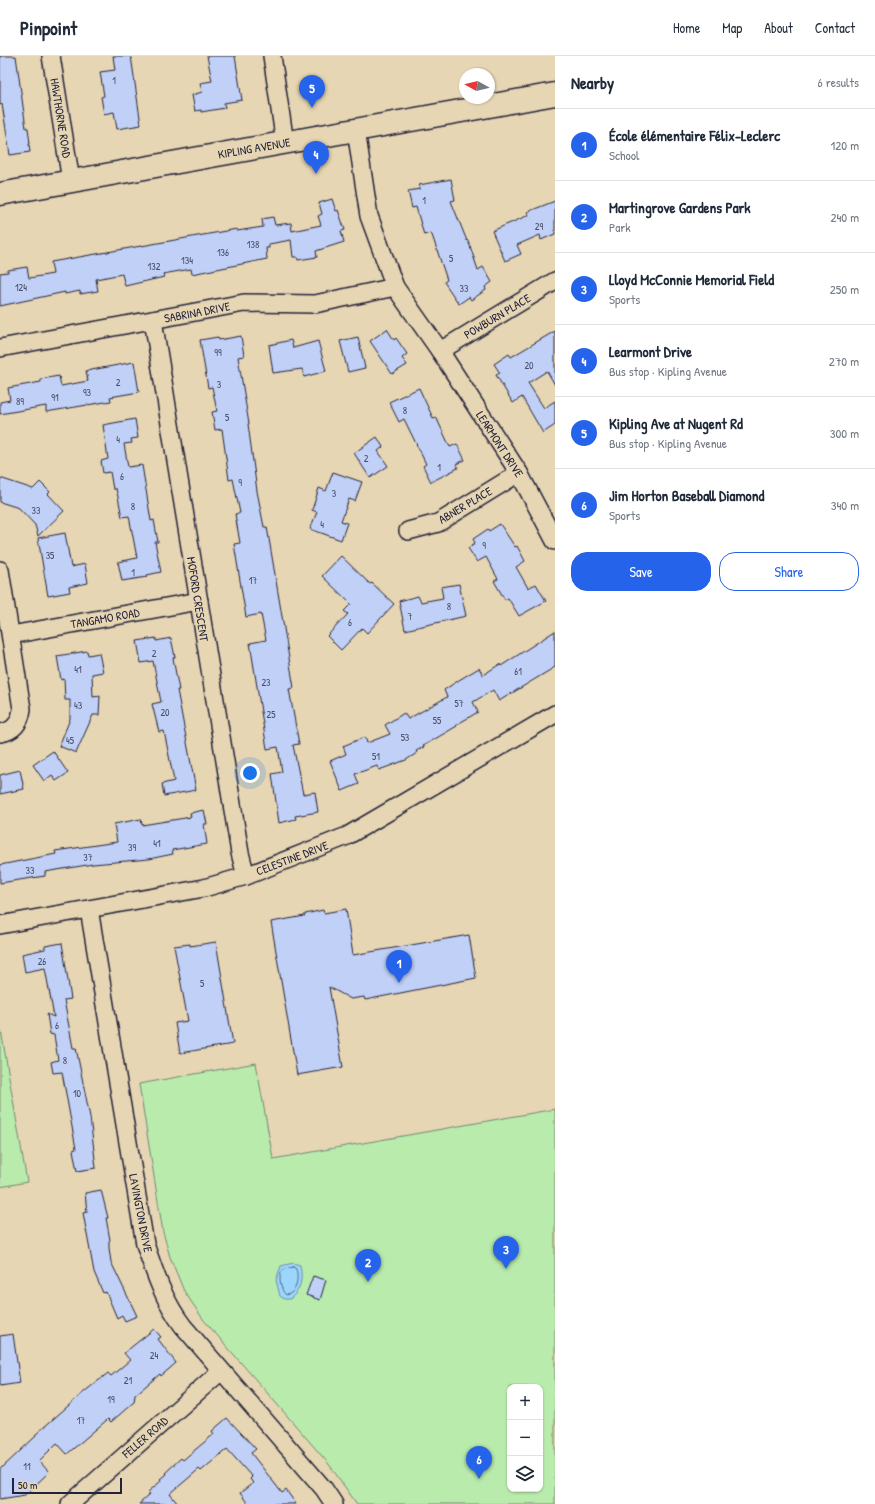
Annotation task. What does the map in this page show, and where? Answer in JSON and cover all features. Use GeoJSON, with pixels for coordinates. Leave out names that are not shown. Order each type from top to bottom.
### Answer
{"type":"FeatureCollection","features":[{"type":"Feature","properties":{"kind":"main road","name":"KIPLING AVENUE"},"geometry":{"type":"LineString","coordinates":[[0,194],[555,94]]}},
{"type":"Feature","properties":{"kind":"street","name":"HAWTHORNE ROAD"},"geometry":{"type":"LineString","coordinates":[[50,56],[71,181]]}},
{"type":"Feature","properties":{"kind":"street"},"geometry":{"type":"LineString","coordinates":[[272,56],[285,143]]}},
{"type":"Feature","properties":{"kind":"street","name":"LEARMONT DRIVE"},"geometry":{"type":"LineString","coordinates":[[356,130],[369,216],[395,287],[440,351],[519,473],[555,541]]}},
{"type":"Feature","properties":{"kind":"street","name":"POWBURN PLACE"},"geometry":{"type":"LineString","coordinates":[[440,351],[555,281]]}},
{"type":"Feature","properties":{"kind":"street","name":"SABRINA DRIVE"},"geometry":{"type":"LineString","coordinates":[[0,348],[244,304],[315,304],[395,287]]}},
{"type":"Feature","properties":{"kind":"street","name":"MOFORD CRESCENT"},"geometry":{"type":"LineString","coordinates":[[153,320],[240,853],[246,876]]}},
{"type":"Feature","properties":{"kind":"street","name":"ABNER PLACE"},"geometry":{"type":"LineString","coordinates":[[408,531],[438,522],[519,473]]}},
{"type":"Feature","properties":{"kind":"street"},"geometry":{"type":"LineString","coordinates":[[0,570],[22,709],[21,718],[18,724],[12,730],[0,733]]}},
{"type":"Feature","properties":{"kind":"street","name":"TANGAMO ROAD"},"geometry":{"type":"LineString","coordinates":[[11,635],[199,601]]}},
{"type":"Feature","properties":{"kind":"street","name":"CELESTINE DRIVE"},"geometry":{"type":"LineString","coordinates":[[0,925],[204,888],[246,876],[347,836],[555,714]]}},
{"type":"Feature","properties":{"kind":"street","name":"LAVINGTON DRIVE"},"geometry":{"type":"LineString","coordinates":[[89,909],[145,1244],[162,1292],[171,1310],[221,1371],[324,1489],[334,1504]]}},
{"type":"Feature","properties":{"kind":"street","name":"FELLER ROAD"},"geometry":{"type":"LineString","coordinates":[[70,1504],[221,1371]]}},
{"type":"Feature","properties":{"kind":"green space"},"geometry":{"type":"Polygon","coordinates":[[[1,1030],[27,1182],[0,1187],[0,1031],[1,1030]]]}},
{"type":"Feature","properties":{"kind":"green space"},"geometry":{"type":"Polygon","coordinates":[[[256,1063],[273,1159],[555,1109],[555,1504],[357,1504],[328,1463],[203,1319],[184,1291],[170,1257],[163,1232],[139,1084],[256,1063]]]}},
{"type":"Feature","properties":{"kind":"water"},"geometry":{"type":"Polygon","coordinates":[[[293,1263],[300,1265],[301,1280],[299,1288],[290,1299],[284,1299],[280,1296],[276,1280],[281,1266],[293,1263]]]}},
{"type":"Feature","properties":{"kind":"building"},"geometry":{"type":"Polygon","coordinates":[[[0,56],[16,56],[26,128],[28,128],[30,152],[10,155],[2,104],[0,105],[0,56]]]}},
{"type":"Feature","properties":{"kind":"building"},"geometry":{"type":"Polygon","coordinates":[[[113,56],[131,56],[141,125],[117,129],[114,112],[104,114],[101,97],[104,96],[100,72],[115,70],[113,56]]]}},
{"type":"Feature","properties":{"kind":"building"},"geometry":{"type":"Polygon","coordinates":[[[207,56],[235,56],[242,100],[224,103],[225,108],[201,112],[201,110],[195,111],[192,95],[202,92],[200,83],[212,81],[207,56]]]}},
{"type":"Feature","properties":{"kind":"building"},"geometry":{"type":"Polygon","coordinates":[[[451,179],[455,200],[451,201],[467,241],[468,240],[478,270],[483,267],[492,282],[485,287],[486,290],[471,300],[469,297],[459,304],[444,282],[447,280],[432,235],[430,233],[424,235],[416,207],[412,208],[408,191],[420,189],[419,185],[451,179]]]}},
{"type":"Feature","properties":{"kind":"building"},"geometry":{"type":"Polygon","coordinates":[[[332,199],[336,211],[338,210],[345,230],[341,231],[344,242],[316,251],[317,257],[298,260],[297,257],[293,257],[291,240],[269,244],[269,248],[266,248],[267,259],[192,274],[191,269],[163,274],[164,277],[125,286],[122,274],[96,279],[98,291],[80,294],[80,291],[65,294],[65,292],[0,306],[0,273],[8,272],[8,270],[27,267],[29,278],[53,274],[51,262],[237,229],[237,231],[263,227],[262,219],[273,217],[275,225],[291,223],[292,231],[321,225],[318,216],[322,214],[319,203],[332,199]]]}},
{"type":"Feature","properties":{"kind":"building"},"geometry":{"type":"Polygon","coordinates":[[[555,201],[555,234],[541,240],[540,235],[517,245],[521,254],[505,261],[492,231],[529,215],[527,212],[555,201]]]}},
{"type":"Feature","properties":{"kind":"building"},"geometry":{"type":"Polygon","coordinates":[[[387,329],[394,340],[396,338],[407,354],[402,358],[407,365],[392,374],[370,341],[387,329]]]}},
{"type":"Feature","properties":{"kind":"building"},"geometry":{"type":"Polygon","coordinates":[[[555,331],[555,385],[547,371],[528,383],[544,408],[555,401],[555,425],[543,433],[522,397],[513,403],[496,375],[500,373],[494,364],[509,354],[511,357],[555,331]]]}},
{"type":"Feature","properties":{"kind":"building"},"geometry":{"type":"Polygon","coordinates":[[[241,336],[244,356],[238,357],[249,424],[257,491],[264,527],[267,527],[294,688],[289,689],[299,744],[293,745],[303,794],[315,792],[318,812],[295,816],[296,819],[279,823],[272,774],[282,772],[278,747],[267,749],[250,643],[266,640],[261,614],[246,617],[234,544],[240,543],[235,514],[240,513],[233,479],[229,480],[222,429],[215,430],[212,412],[217,411],[212,387],[208,388],[200,340],[218,337],[219,340],[241,336]]]}},
{"type":"Feature","properties":{"kind":"building"},"geometry":{"type":"Polygon","coordinates":[[[358,337],[365,368],[348,372],[340,341],[358,337]]]}},
{"type":"Feature","properties":{"kind":"building"},"geometry":{"type":"Polygon","coordinates":[[[291,340],[293,348],[318,341],[326,371],[304,377],[302,369],[273,373],[269,345],[291,340]]]}},
{"type":"Feature","properties":{"kind":"building"},"geometry":{"type":"Polygon","coordinates":[[[134,362],[139,392],[110,397],[111,401],[46,412],[46,406],[0,414],[0,402],[10,400],[8,388],[41,382],[41,379],[59,376],[61,386],[88,381],[86,371],[134,362]]]}},
{"type":"Feature","properties":{"kind":"building"},"geometry":{"type":"Polygon","coordinates":[[[419,388],[433,418],[436,417],[450,447],[457,444],[465,460],[456,464],[458,468],[431,482],[423,466],[426,464],[404,419],[399,422],[389,402],[419,388]]]}},
{"type":"Feature","properties":{"kind":"building"},"geometry":{"type":"Polygon","coordinates":[[[135,419],[138,438],[131,439],[132,443],[124,444],[128,467],[142,465],[151,521],[154,520],[158,542],[155,542],[161,572],[147,575],[147,577],[122,581],[118,562],[137,558],[129,516],[122,517],[116,489],[113,489],[110,472],[103,473],[101,461],[108,459],[103,425],[135,419]]]}},
{"type":"Feature","properties":{"kind":"building"},"geometry":{"type":"Polygon","coordinates":[[[377,437],[383,447],[378,451],[388,466],[370,478],[354,453],[377,437]]]}},
{"type":"Feature","properties":{"kind":"building"},"geometry":{"type":"Polygon","coordinates":[[[333,472],[362,482],[355,501],[349,499],[341,521],[347,523],[341,540],[310,529],[317,512],[312,510],[319,488],[326,491],[333,472]]]}},
{"type":"Feature","properties":{"kind":"building"},"geometry":{"type":"Polygon","coordinates":[[[0,478],[33,489],[40,482],[50,492],[48,494],[64,511],[38,536],[35,525],[19,508],[0,502],[0,478]]]}},
{"type":"Feature","properties":{"kind":"building"},"geometry":{"type":"Polygon","coordinates":[[[500,524],[515,547],[517,546],[525,561],[516,567],[528,588],[536,584],[546,601],[519,616],[508,598],[505,600],[494,581],[498,579],[486,557],[477,562],[468,548],[475,543],[473,539],[488,529],[489,531],[500,524]]]}},
{"type":"Feature","properties":{"kind":"building"},"geometry":{"type":"Polygon","coordinates":[[[65,533],[71,567],[85,564],[88,583],[69,587],[70,592],[48,596],[38,538],[65,533]]]}},
{"type":"Feature","properties":{"kind":"building"},"geometry":{"type":"Polygon","coordinates":[[[341,556],[370,584],[372,583],[394,604],[367,633],[362,628],[341,650],[327,636],[348,614],[344,611],[351,604],[322,576],[341,556]]]}},
{"type":"Feature","properties":{"kind":"building"},"geometry":{"type":"Polygon","coordinates":[[[459,584],[466,616],[405,630],[399,601],[418,596],[421,602],[443,598],[441,587],[459,584]]]}},
{"type":"Feature","properties":{"kind":"building"},"geometry":{"type":"Polygon","coordinates":[[[555,631],[555,667],[499,701],[493,690],[473,702],[478,712],[423,746],[424,747],[416,751],[417,753],[406,760],[379,770],[377,766],[355,774],[359,784],[342,791],[330,761],[346,754],[343,746],[365,737],[367,743],[390,734],[385,725],[404,713],[408,719],[447,697],[444,690],[479,668],[483,675],[500,664],[501,666],[555,631]]]}},
{"type":"Feature","properties":{"kind":"building"},"geometry":{"type":"Polygon","coordinates":[[[156,638],[156,641],[171,638],[179,690],[177,690],[196,790],[164,796],[162,784],[174,781],[164,731],[159,732],[152,704],[161,702],[153,661],[141,663],[137,641],[156,638]]]}},
{"type":"Feature","properties":{"kind":"building"},"geometry":{"type":"Polygon","coordinates":[[[87,651],[88,655],[99,653],[103,672],[92,674],[93,697],[100,696],[99,715],[93,715],[76,753],[59,746],[70,719],[70,700],[65,700],[64,679],[61,680],[57,656],[87,651]]]}},
{"type":"Feature","properties":{"kind":"building"},"geometry":{"type":"Polygon","coordinates":[[[53,751],[68,773],[56,781],[52,775],[44,781],[33,765],[53,751]]]}},
{"type":"Feature","properties":{"kind":"building"},"geometry":{"type":"Polygon","coordinates":[[[20,770],[24,789],[0,794],[0,775],[20,770]]]}},
{"type":"Feature","properties":{"kind":"building"},"geometry":{"type":"Polygon","coordinates":[[[204,810],[207,824],[204,824],[207,844],[172,850],[173,854],[149,859],[93,864],[45,872],[45,876],[0,883],[0,865],[56,854],[55,851],[117,842],[114,824],[141,819],[142,825],[191,817],[190,813],[204,810]]]}},
{"type":"Feature","properties":{"kind":"building"},"geometry":{"type":"Polygon","coordinates":[[[346,909],[353,955],[469,935],[476,978],[365,1000],[364,997],[351,999],[329,987],[343,1067],[297,1075],[271,922],[305,916],[305,914],[323,910],[324,913],[346,909]]]}},
{"type":"Feature","properties":{"kind":"building"},"geometry":{"type":"Polygon","coordinates":[[[216,942],[233,1044],[180,1053],[175,1023],[188,1021],[174,946],[190,944],[190,946],[216,942]]]}},
{"type":"Feature","properties":{"kind":"building"},"geometry":{"type":"Polygon","coordinates":[[[62,943],[71,999],[64,1000],[73,1048],[76,1048],[90,1117],[96,1168],[77,1171],[73,1150],[76,1149],[62,1072],[53,1073],[51,1062],[58,1060],[54,1035],[50,1034],[47,1014],[54,1017],[45,968],[25,972],[22,954],[45,949],[45,946],[62,943]]]}},
{"type":"Feature","properties":{"kind":"building"},"geometry":{"type":"Polygon","coordinates":[[[101,1190],[108,1218],[106,1218],[110,1240],[109,1248],[111,1262],[137,1316],[125,1321],[122,1315],[117,1318],[106,1292],[103,1293],[94,1272],[83,1213],[87,1212],[85,1193],[101,1190]]]}},
{"type":"Feature","properties":{"kind":"building"},"geometry":{"type":"Polygon","coordinates":[[[313,1276],[326,1280],[320,1300],[306,1295],[313,1276]]]}},
{"type":"Feature","properties":{"kind":"building"},"geometry":{"type":"Polygon","coordinates":[[[154,1329],[161,1337],[158,1339],[176,1363],[135,1395],[134,1402],[111,1422],[108,1419],[67,1454],[57,1443],[39,1461],[49,1472],[25,1495],[0,1499],[0,1468],[3,1467],[36,1436],[35,1435],[84,1392],[108,1373],[111,1376],[130,1360],[124,1353],[154,1329]]]}},
{"type":"Feature","properties":{"kind":"building"},"geometry":{"type":"Polygon","coordinates":[[[13,1334],[20,1383],[0,1386],[0,1336],[13,1334]]]}},
{"type":"Feature","properties":{"kind":"building"},"geometry":{"type":"Polygon","coordinates":[[[227,1418],[256,1449],[251,1453],[282,1493],[286,1490],[296,1504],[248,1504],[240,1493],[253,1483],[250,1479],[252,1477],[227,1449],[201,1471],[199,1469],[170,1494],[178,1504],[139,1504],[150,1494],[148,1492],[161,1481],[160,1479],[166,1474],[165,1473],[181,1458],[183,1460],[214,1434],[212,1431],[227,1418]]]}},
{"type":"Feature","properties":{"kind":"place","name":"Kipling Ave at Nugent Rd"},"geometry":{"type":"Point","coordinates":[312,108]}},
{"type":"Feature","properties":{"kind":"place","name":"Learmont Drive"},"geometry":{"type":"Point","coordinates":[316,174]}},
{"type":"Feature","properties":{"kind":"place","name":"École élémentaire Félix-Leclerc"},"geometry":{"type":"Point","coordinates":[399,983]}},
{"type":"Feature","properties":{"kind":"place","name":"Lloyd McConnie Memorial Field"},"geometry":{"type":"Point","coordinates":[506,1269]}},
{"type":"Feature","properties":{"kind":"place","name":"Martingrove Gardens Park"},"geometry":{"type":"Point","coordinates":[368,1282]}},
{"type":"Feature","properties":{"kind":"place","name":"Jim Horton Baseball Diamond"},"geometry":{"type":"Point","coordinates":[479,1479]}}]}
